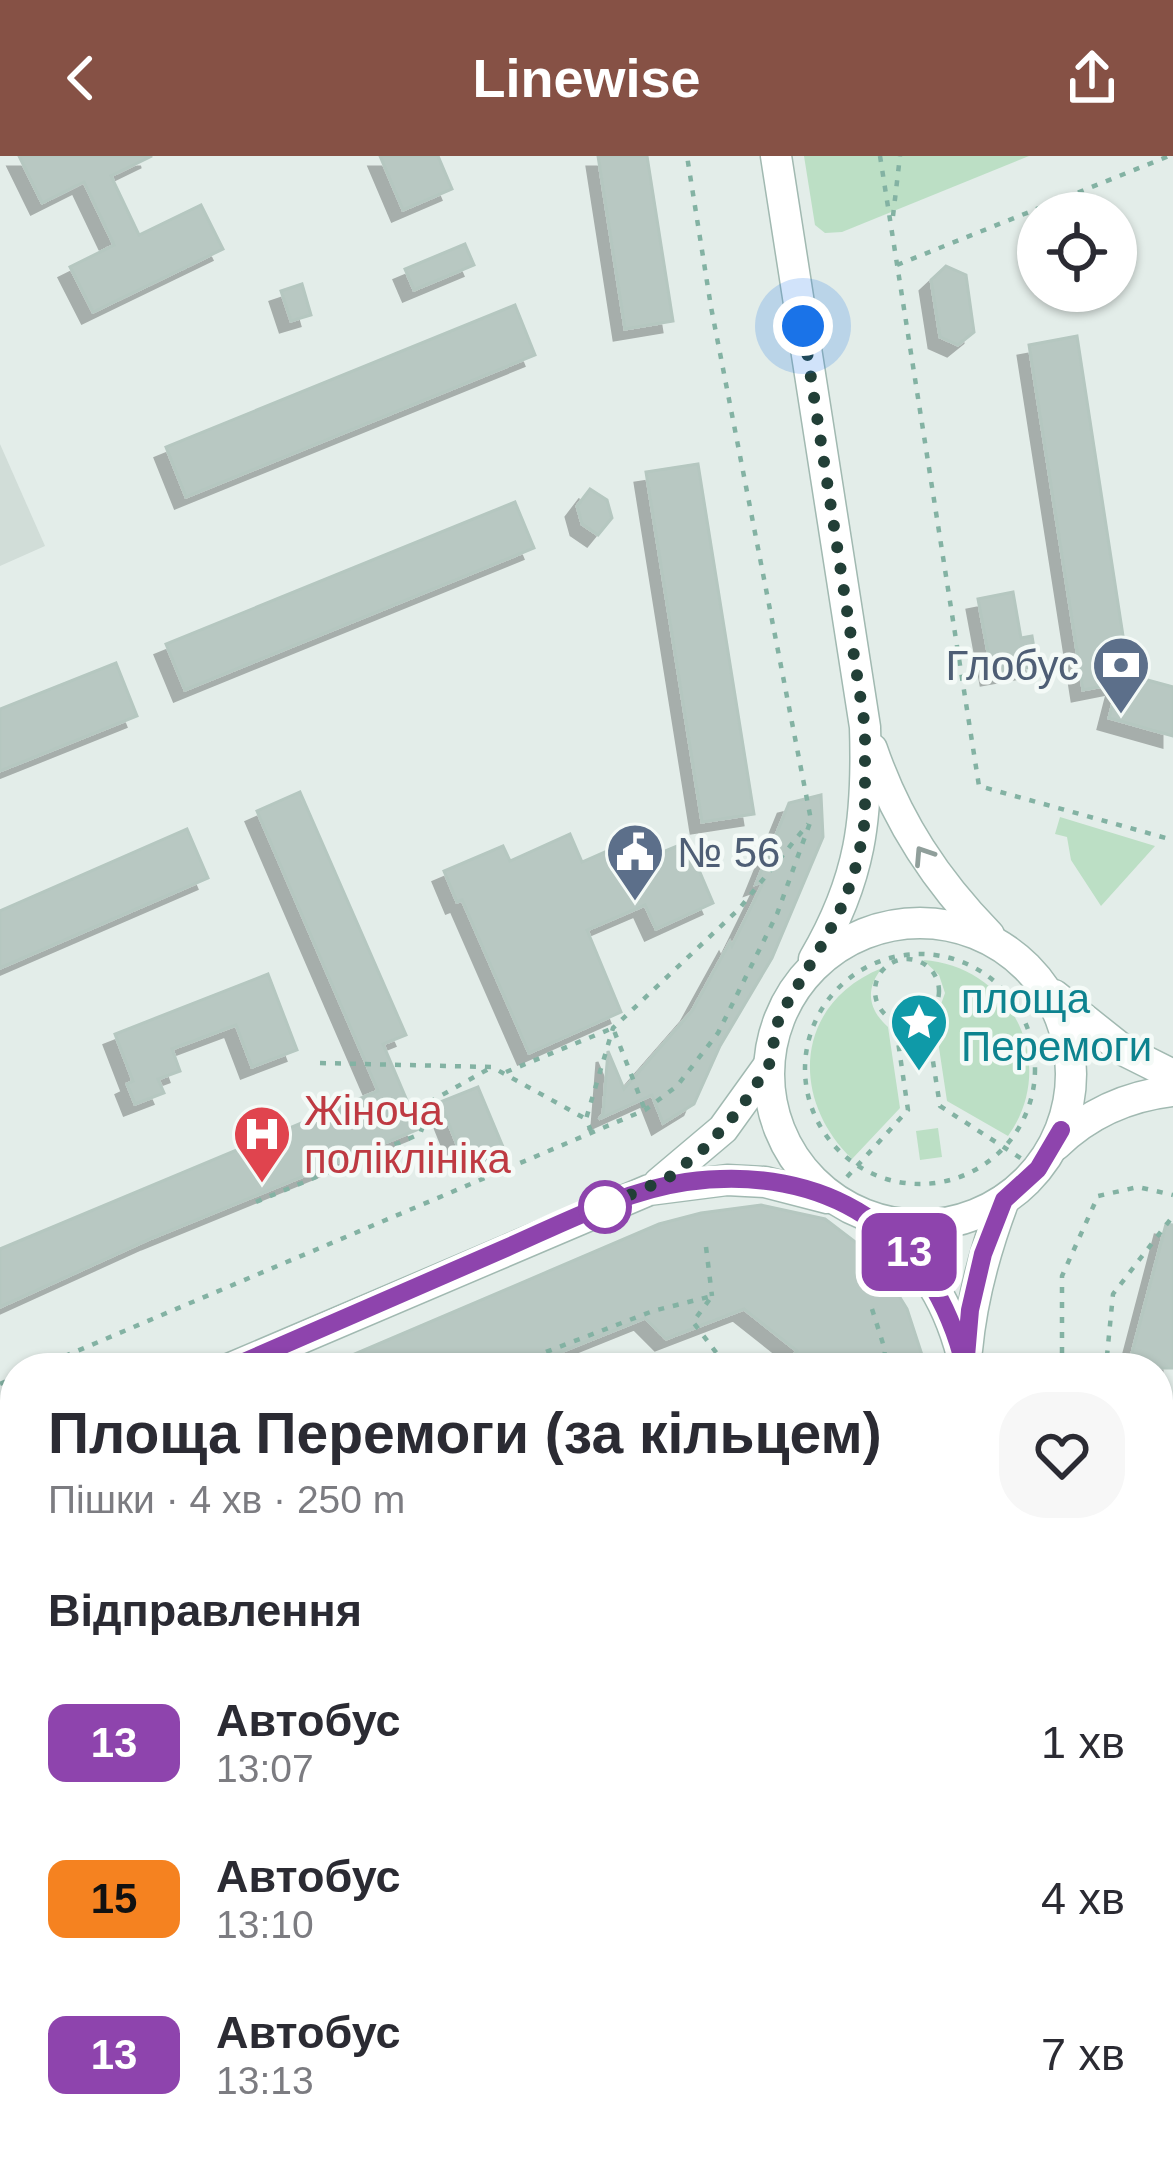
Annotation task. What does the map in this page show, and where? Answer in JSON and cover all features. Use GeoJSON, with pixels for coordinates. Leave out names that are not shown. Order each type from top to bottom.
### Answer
{"type":"FeatureCollection","features":[{"type":"Feature","properties":{"kind":"main road"},"geometry":{"type":"LineString","coordinates":[[776,156],[865,727],[865,820],[845,900],[779,1017],[769,1065],[771,1101],[781,1135],[799,1165],[920,1263],[942,1295],[962,1353]]}},
{"type":"Feature","properties":{"kind":"main road"},"geometry":{"type":"LineString","coordinates":[[865,727],[897,811],[925,860],[959,904],[1094,1030],[1173,1075]]}},
{"type":"Feature","properties":{"kind":"main road"},"geometry":{"type":"LineString","coordinates":[[805,974],[837,946],[896,924],[939,923],[998,944]]}},
{"type":"Feature","properties":{"kind":"main road"},"geometry":{"type":"LineString","coordinates":[[1041,983],[1062,1022],[1071,1064],[1067,1108],[1045,1159]]}},
{"type":"Feature","properties":{"kind":"main road"},"geometry":{"type":"LineString","coordinates":[[265,1353],[649,1190],[715,1138],[769,1065]]}},
{"type":"Feature","properties":{"kind":"main road"},"geometry":{"type":"LineString","coordinates":[[649,1190],[727,1180],[784,1186],[898,1223],[934,1224],[970,1216],[1004,1200],[1070,1131],[1116,1105],[1173,1091]]}},
{"type":"Feature","properties":{"kind":"main road"},"geometry":{"type":"LineString","coordinates":[[966,1353],[983,1254],[1004,1200]]}},
{"type":"Feature","properties":{"kind":"path"},"geometry":{"type":"LineString","coordinates":[[72,1353],[645,1110],[677,1086],[718,1033],[778,914],[811,820],[711,307],[687,156]]}},
{"type":"Feature","properties":{"kind":"path"},"geometry":{"type":"LineString","coordinates":[[880,156],[979,786],[1173,840]]}},
{"type":"Feature","properties":{"kind":"path"},"geometry":{"type":"LineString","coordinates":[[891,226],[900,156]]}},
{"type":"Feature","properties":{"kind":"path"},"geometry":{"type":"LineString","coordinates":[[898,265],[1169,156]]}},
{"type":"Feature","properties":{"kind":"path"},"geometry":{"type":"LineString","coordinates":[[502,1073],[613,1028],[740,909],[811,820]]}},
{"type":"Feature","properties":{"kind":"path"},"geometry":{"type":"LineString","coordinates":[[889,961],[877,980],[879,1007],[895,1021],[911,1023],[926,1017],[938,998],[939,986],[916,957]]}},
{"type":"Feature","properties":{"kind":"path"},"geometry":{"type":"LineString","coordinates":[[916,957],[960,962],[980,972],[1012,1002],[1024,1021],[1034,1064],[1033,1086],[1018,1128],[1005,1146],[961,1177],[926,1184],[890,1180],[857,1166],[831,1142],[813,1112],[805,1078],[808,1043],[821,1011],[843,984],[889,961],[916,957]]}},
{"type":"Feature","properties":{"kind":"path"},"geometry":{"type":"LineString","coordinates":[[926,1017],[940,1106],[1005,1146],[1045,1159]]}},
{"type":"Feature","properties":{"kind":"path"},"geometry":{"type":"LineString","coordinates":[[844,1204],[857,1166],[908,1110],[895,1021]]}},
{"type":"Feature","properties":{"kind":"path"},"geometry":{"type":"LineString","coordinates":[[613,1028],[645,1110]]}},
{"type":"Feature","properties":{"kind":"path"},"geometry":{"type":"LineString","coordinates":[[586,1119],[613,1028]]}},
{"type":"Feature","properties":{"kind":"path"},"geometry":{"type":"LineString","coordinates":[[320,1063],[492,1067],[586,1119],[592,1132]]}},
{"type":"Feature","properties":{"kind":"path"},"geometry":{"type":"LineString","coordinates":[[256,1202],[420,1134],[434,1100],[492,1067]]}},
{"type":"Feature","properties":{"kind":"path"},"geometry":{"type":"LineString","coordinates":[[1062,1353],[1062,1276],[1098,1196],[1138,1187],[1173,1195]]}},
{"type":"Feature","properties":{"kind":"path"},"geometry":{"type":"LineString","coordinates":[[1107,1353],[1114,1294],[1173,1216]]}},
{"type":"Feature","properties":{"kind":"path"},"geometry":{"type":"LineString","coordinates":[[706,1247],[712,1296],[693,1322],[717,1353]]}},
{"type":"Feature","properties":{"kind":"path"},"geometry":{"type":"LineString","coordinates":[[544,1353],[653,1311],[712,1296]]}},
{"type":"Feature","properties":{"kind":"path"},"geometry":{"type":"LineString","coordinates":[[872,1309],[885,1353]]}},
{"type":"Feature","properties":{"kind":"shaded area"},"geometry":{"type":"Polygon","coordinates":[[[0,444],[45,546],[0,566],[0,444]]]}},
{"type":"Feature","properties":{"kind":"green space"},"geometry":{"type":"Polygon","coordinates":[[[804,156],[1029,156],[842,232],[825,233],[815,225],[804,156]]]}},
{"type":"Feature","properties":{"kind":"green space"},"geometry":{"type":"Polygon","coordinates":[[[1060,817],[1155,846],[1101,906],[1071,860],[1067,837],[1055,834],[1060,817]]]}},
{"type":"Feature","properties":{"kind":"green space"},"geometry":{"type":"Polygon","coordinates":[[[923,960],[954,966],[981,980],[1018,1023],[1027,1050],[1029,1079],[1023,1108],[1008,1136],[947,1101],[935,1021],[945,993],[939,975],[923,960]]]}},
{"type":"Feature","properties":{"kind":"green space"},"geometry":{"type":"Polygon","coordinates":[[[882,968],[871,999],[888,1027],[900,1108],[852,1159],[818,1108],[811,1054],[818,1028],[832,1004],[853,984],[882,968]]]}},
{"type":"Feature","properties":{"kind":"green space"},"geometry":{"type":"Polygon","coordinates":[[[938,1128],[942,1157],[920,1160],[916,1131],[938,1128]]]}},
{"type":"Feature","properties":{"kind":"building"},"geometry":{"type":"Polygon","coordinates":[[[19,156],[152,156],[111,176],[139,235],[201,205],[223,249],[93,312],[70,267],[114,245],[84,182],[42,203],[19,156]]]}},
{"type":"Feature","properties":{"kind":"building"},"geometry":{"type":"Polygon","coordinates":[[[380,156],[438,156],[452,189],[403,210],[380,156]]]}},
{"type":"Feature","properties":{"kind":"building"},"geometry":{"type":"Polygon","coordinates":[[[598,156],[647,156],[673,321],[625,329],[598,156]]]}},
{"type":"Feature","properties":{"kind":"building"},"geometry":{"type":"Polygon","coordinates":[[[465,244],[474,265],[414,290],[405,269],[465,244]]]}},
{"type":"Feature","properties":{"kind":"building"},"geometry":{"type":"Polygon","coordinates":[[[946,266],[966,275],[974,332],[958,345],[940,337],[931,280],[946,266]]]}},
{"type":"Feature","properties":{"kind":"building"},"geometry":{"type":"Polygon","coordinates":[[[302,284],[311,315],[291,321],[281,291],[302,284]]]}},
{"type":"Feature","properties":{"kind":"building"},"geometry":{"type":"Polygon","coordinates":[[[515,305],[535,355],[186,497],[166,447],[515,305]]]}},
{"type":"Feature","properties":{"kind":"building"},"geometry":{"type":"Polygon","coordinates":[[[1077,336],[1129,675],[1173,687],[1173,736],[1109,718],[1118,683],[1083,690],[1029,345],[1077,336]]]}},
{"type":"Feature","properties":{"kind":"building"},"geometry":{"type":"Polygon","coordinates":[[[698,464],[754,814],[702,822],[646,472],[698,464]]]}},
{"type":"Feature","properties":{"kind":"building"},"geometry":{"type":"Polygon","coordinates":[[[590,489],[607,500],[612,518],[598,535],[582,524],[577,506],[590,489]]]}},
{"type":"Feature","properties":{"kind":"building"},"geometry":{"type":"Polygon","coordinates":[[[515,502],[534,548],[185,690],[166,644],[515,502]]]}},
{"type":"Feature","properties":{"kind":"building"},"geometry":{"type":"Polygon","coordinates":[[[1013,592],[1021,638],[1032,636],[1037,666],[992,674],[978,599],[1013,592]]]}},
{"type":"Feature","properties":{"kind":"building"},"geometry":{"type":"Polygon","coordinates":[[[116,663],[137,716],[0,771],[0,709],[116,663]]]}},
{"type":"Feature","properties":{"kind":"building"},"geometry":{"type":"Polygon","coordinates":[[[300,792],[406,1035],[383,1044],[419,1129],[152,1238],[0,1307],[0,1249],[378,1091],[257,811],[300,792]]]}},
{"type":"Feature","properties":{"kind":"building"},"geometry":{"type":"Polygon","coordinates":[[[821,795],[823,837],[772,958],[720,1046],[694,1104],[663,1123],[652,1095],[599,1119],[608,1051],[624,1089],[692,1011],[730,942],[732,946],[764,881],[756,884],[789,803],[821,795]]]}},
{"type":"Feature","properties":{"kind":"building"},"geometry":{"type":"Polygon","coordinates":[[[187,829],[208,878],[0,968],[0,911],[187,829]]]}},
{"type":"Feature","properties":{"kind":"building"},"geometry":{"type":"Polygon","coordinates":[[[570,834],[582,862],[632,840],[636,851],[658,841],[663,852],[687,842],[713,903],[656,929],[645,905],[587,930],[621,1012],[529,1053],[462,900],[457,902],[444,871],[503,846],[510,861],[570,834]]]}},
{"type":"Feature","properties":{"kind":"building"},"geometry":{"type":"Polygon","coordinates":[[[268,974],[297,1050],[252,1067],[236,1025],[172,1049],[180,1071],[158,1079],[164,1093],[135,1104],[127,1084],[133,1081],[115,1034],[268,974]]]}},
{"type":"Feature","properties":{"kind":"building"},"geometry":{"type":"Polygon","coordinates":[[[478,1087],[503,1147],[464,1162],[440,1102],[478,1087]]]}},
{"type":"Feature","properties":{"kind":"building"},"geometry":{"type":"Polygon","coordinates":[[[761,1205],[825,1219],[881,1267],[907,1309],[921,1353],[795,1353],[744,1309],[666,1339],[645,1318],[558,1353],[357,1353],[659,1224],[761,1205]]]}},
{"type":"Feature","properties":{"kind":"building"},"geometry":{"type":"Polygon","coordinates":[[[1166,1224],[1173,1225],[1173,1353],[1132,1353],[1166,1224]]]}},
{"type":"Feature","properties":{"kind":"bus line","name":"13"},"geometry":{"type":"LineString","coordinates":[[966,1353],[983,1254],[1004,1200],[1038,1169],[1061,1130]]}},
{"type":"Feature","properties":{"kind":"bus line","name":"13"},"geometry":{"type":"LineString","coordinates":[[265,1353],[649,1190],[727,1180],[765,1182],[838,1201],[893,1236],[942,1295],[962,1353]]}},
{"type":"Feature","properties":{"kind":"place","name":"Глобус"},"geometry":{"type":"Point","coordinates":[1121,716]}},
{"type":"Feature","properties":{"kind":"place","name":"№ 56"},"geometry":{"type":"Point","coordinates":[635,903]}},
{"type":"Feature","properties":{"kind":"place","name":"площа Перемоги"},"geometry":{"type":"Point","coordinates":[919,1073]}},
{"type":"Feature","properties":{"kind":"place","name":"Жіноча поліклініка"},"geometry":{"type":"Point","coordinates":[262,1185]}},
{"type":"Feature","properties":{"kind":"route"},"geometry":{"type":"LineString","coordinates":[[605,1207],[598,1209],[668,1178],[706,1147],[740,1109],[769,1065],[779,1017],[826,938],[858,860],[865,820],[865,727],[803,326]]}}]}
